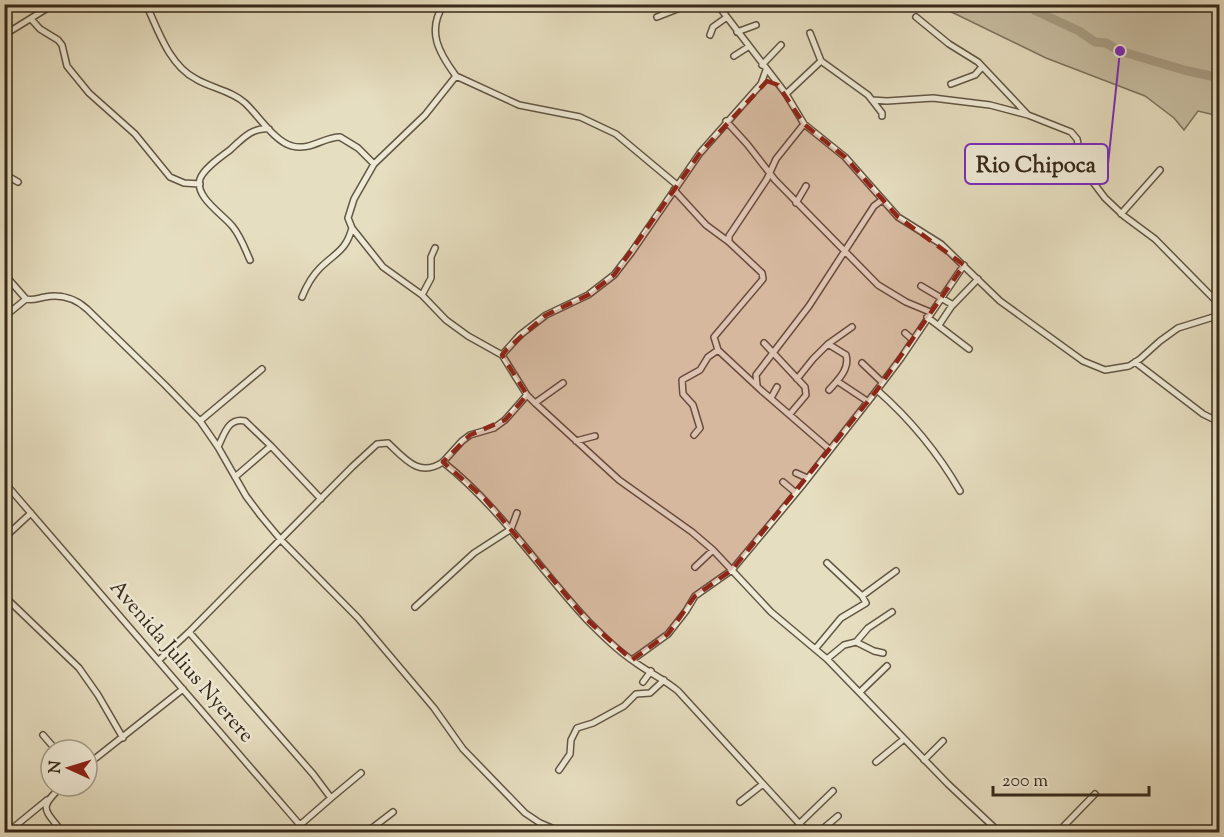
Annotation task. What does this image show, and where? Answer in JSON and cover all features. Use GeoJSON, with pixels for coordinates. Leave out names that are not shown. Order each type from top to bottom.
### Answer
{"type":"FeatureCollection","features":[{"type":"Feature","properties":{"kind":"street"},"geometry":{"type":"LineString","coordinates":[[4,35],[54,4]]}},
{"type":"Feature","properties":{"kind":"street"},"geometry":{"type":"LineString","coordinates":[[146,4],[179,67],[195,79],[242,101],[284,142],[299,147],[340,137],[358,148],[374,164]]}},
{"type":"Feature","properties":{"kind":"street"},"geometry":{"type":"LineString","coordinates":[[444,4],[436,18],[435,41],[456,76],[519,105],[580,117],[608,129],[675,188],[706,225],[729,242],[762,273],[764,279],[714,337],[718,350],[829,448]]}},
{"type":"Feature","properties":{"kind":"street"},"geometry":{"type":"LineString","coordinates":[[657,17],[690,4]]}},
{"type":"Feature","properties":{"kind":"street"},"geometry":{"type":"LineString","coordinates":[[717,4],[786,94],[804,124],[845,158],[898,217],[941,244],[1022,318],[1083,362],[1105,370],[1121,368],[1135,362],[1178,328],[1220,315]]}},
{"type":"Feature","properties":{"kind":"street"},"geometry":{"type":"LineString","coordinates":[[710,35],[713,27],[727,17]]}},
{"type":"Feature","properties":{"kind":"street"},"geometry":{"type":"LineString","coordinates":[[916,17],[982,67],[1028,115]]}},
{"type":"Feature","properties":{"kind":"street"},"geometry":{"type":"LineString","coordinates":[[31,19],[62,45],[70,71],[89,93],[135,134],[170,177],[184,183],[200,184]]}},
{"type":"Feature","properties":{"kind":"street"},"geometry":{"type":"LineString","coordinates":[[737,32],[756,24]]}},
{"type":"Feature","properties":{"kind":"street"},"geometry":{"type":"LineString","coordinates":[[810,33],[821,61],[841,74],[872,100],[882,116]]}},
{"type":"Feature","properties":{"kind":"street"},"geometry":{"type":"LineString","coordinates":[[502,355],[520,335],[546,315],[588,295],[614,275],[675,188],[726,122],[761,84],[764,67],[781,45]]}},
{"type":"Feature","properties":{"kind":"street"},"geometry":{"type":"LineString","coordinates":[[734,56],[748,47]]}},
{"type":"Feature","properties":{"kind":"street"},"geometry":{"type":"LineString","coordinates":[[786,94],[821,61]]}},
{"type":"Feature","properties":{"kind":"street"},"geometry":{"type":"LineString","coordinates":[[951,84],[975,75],[982,67]]}},
{"type":"Feature","properties":{"kind":"street"},"geometry":{"type":"LineString","coordinates":[[456,76],[425,115],[374,164],[349,212],[348,218],[352,228],[383,267],[422,295],[468,336],[502,355],[527,395],[619,480],[692,532],[713,550],[771,612],[816,648],[924,760],[999,832]]}},
{"type":"Feature","properties":{"kind":"street"},"geometry":{"type":"LineString","coordinates":[[761,84],[774,81]]}},
{"type":"Feature","properties":{"kind":"street"},"geometry":{"type":"LineString","coordinates":[[872,100],[933,98],[990,105],[1064,128],[1075,136],[1086,175],[1121,214],[1155,240],[1220,305]]}},
{"type":"Feature","properties":{"kind":"street"},"geometry":{"type":"LineString","coordinates":[[726,122],[747,144],[769,173],[847,254],[885,289],[929,315],[969,349]]}},
{"type":"Feature","properties":{"kind":"street"},"geometry":{"type":"LineString","coordinates":[[729,242],[731,232],[779,155],[804,124]]}},
{"type":"Feature","properties":{"kind":"street"},"geometry":{"type":"LineString","coordinates":[[250,260],[233,226],[211,206],[201,190],[200,178],[246,136],[256,129],[269,129]]}},
{"type":"Feature","properties":{"kind":"street"},"geometry":{"type":"LineString","coordinates":[[1121,214],[1160,170]]}},
{"type":"Feature","properties":{"kind":"street"},"geometry":{"type":"LineString","coordinates":[[4,174],[18,182]]}},
{"type":"Feature","properties":{"kind":"street"},"geometry":{"type":"LineString","coordinates":[[796,202],[806,186]]}},
{"type":"Feature","properties":{"kind":"street"},"geometry":{"type":"LineString","coordinates":[[757,386],[756,375],[809,306],[840,258],[847,254],[874,206],[882,200]]}},
{"type":"Feature","properties":{"kind":"street"},"geometry":{"type":"LineString","coordinates":[[302,297],[317,271],[339,253],[350,238],[352,228]]}},
{"type":"Feature","properties":{"kind":"street"},"geometry":{"type":"LineString","coordinates":[[350,238],[358,236]]}},
{"type":"Feature","properties":{"kind":"street"},"geometry":{"type":"LineString","coordinates":[[422,295],[431,278],[431,256],[435,248]]}},
{"type":"Feature","properties":{"kind":"street"},"geometry":{"type":"LineString","coordinates":[[632,660],[668,634],[696,596],[732,570],[877,390],[964,265]]}},
{"type":"Feature","properties":{"kind":"street"},"geometry":{"type":"LineString","coordinates":[[4,274],[26,299],[57,296],[82,305],[165,385],[200,421],[246,496],[281,540],[358,618],[434,708],[463,748],[525,813],[540,824],[561,832]]}},
{"type":"Feature","properties":{"kind":"street"},"geometry":{"type":"LineString","coordinates":[[939,325],[953,305],[978,279]]}},
{"type":"Feature","properties":{"kind":"street"},"geometry":{"type":"LineString","coordinates":[[921,286],[953,305]]}},
{"type":"Feature","properties":{"kind":"street"},"geometry":{"type":"LineString","coordinates":[[4,317],[26,299]]}},
{"type":"Feature","properties":{"kind":"street"},"geometry":{"type":"LineString","coordinates":[[797,379],[828,344],[852,327]]}},
{"type":"Feature","properties":{"kind":"street"},"geometry":{"type":"LineString","coordinates":[[905,333],[913,340]]}},
{"type":"Feature","properties":{"kind":"street"},"geometry":{"type":"LineString","coordinates":[[764,343],[805,387],[806,395],[790,414]]}},
{"type":"Feature","properties":{"kind":"street"},"geometry":{"type":"LineString","coordinates":[[828,344],[841,351],[847,358],[847,365],[829,390]]}},
{"type":"Feature","properties":{"kind":"street"},"geometry":{"type":"LineString","coordinates":[[694,435],[700,428],[695,410],[683,394],[682,380],[700,370],[708,357],[718,350]]}},
{"type":"Feature","properties":{"kind":"street"},"geometry":{"type":"LineString","coordinates":[[1135,362],[1203,414],[1213,419],[1220,418]]}},
{"type":"Feature","properties":{"kind":"street"},"geometry":{"type":"LineString","coordinates":[[862,363],[882,382]]}},
{"type":"Feature","properties":{"kind":"street"},"geometry":{"type":"LineString","coordinates":[[200,421],[262,369]]}},
{"type":"Feature","properties":{"kind":"street"},"geometry":{"type":"LineString","coordinates":[[747,376],[756,375]]}},
{"type":"Feature","properties":{"kind":"street"},"geometry":{"type":"LineString","coordinates":[[837,381],[867,401]]}},
{"type":"Feature","properties":{"kind":"street"},"geometry":{"type":"LineString","coordinates":[[535,403],[563,383]]}},
{"type":"Feature","properties":{"kind":"street"},"geometry":{"type":"LineString","coordinates":[[771,398],[777,387]]}},
{"type":"Feature","properties":{"kind":"street"},"geometry":{"type":"LineString","coordinates":[[877,390],[896,407],[936,453],[960,491]]}},
{"type":"Feature","properties":{"kind":"street"},"geometry":{"type":"LineString","coordinates":[[159,660],[352,467],[380,442],[388,443],[418,468],[431,469],[443,462],[470,435],[494,428],[505,420],[527,395]]}},
{"type":"Feature","properties":{"kind":"street"},"geometry":{"type":"LineString","coordinates":[[218,447],[230,424],[240,419],[245,421],[321,499]]}},
{"type":"Feature","properties":{"kind":"street"},"geometry":{"type":"LineString","coordinates":[[576,441],[595,436]]}},
{"type":"Feature","properties":{"kind":"street"},"geometry":{"type":"LineString","coordinates":[[235,477],[271,446]]}},
{"type":"Feature","properties":{"kind":"street"},"geometry":{"type":"LineString","coordinates":[[443,462],[484,498],[586,619],[608,641],[632,660],[664,680],[696,709],[807,832]]}},
{"type":"Feature","properties":{"kind":"street"},"geometry":{"type":"LineString","coordinates":[[796,473],[807,478]]}},
{"type":"Feature","properties":{"kind":"street","name":"Avenida Julius Nyerere"},"geometry":{"type":"LineString","coordinates":[[4,482],[306,832]]}},
{"type":"Feature","properties":{"kind":"street"},"geometry":{"type":"LineString","coordinates":[[783,482],[796,493]]}},
{"type":"Feature","properties":{"kind":"street"},"geometry":{"type":"LineString","coordinates":[[4,538],[31,513]]}},
{"type":"Feature","properties":{"kind":"street"},"geometry":{"type":"LineString","coordinates":[[416,607],[474,553],[511,529],[517,513]]}},
{"type":"Feature","properties":{"kind":"street"},"geometry":{"type":"LineString","coordinates":[[695,567],[713,550]]}},
{"type":"Feature","properties":{"kind":"street"},"geometry":{"type":"LineString","coordinates":[[816,648],[841,618],[865,604],[866,600],[827,563]]}},
{"type":"Feature","properties":{"kind":"street"},"geometry":{"type":"LineString","coordinates":[[862,596],[896,571]]}},
{"type":"Feature","properties":{"kind":"street"},"geometry":{"type":"LineString","coordinates":[[4,596],[79,668],[123,738]]}},
{"type":"Feature","properties":{"kind":"street"},"geometry":{"type":"LineString","coordinates":[[827,659],[844,645],[856,642],[868,627],[892,612]]}},
{"type":"Feature","properties":{"kind":"street"},"geometry":{"type":"LineString","coordinates":[[189,632],[313,774],[331,798]]}},
{"type":"Feature","properties":{"kind":"street"},"geometry":{"type":"LineString","coordinates":[[856,642],[874,651],[883,652]]}},
{"type":"Feature","properties":{"kind":"street"},"geometry":{"type":"LineString","coordinates":[[860,692],[887,666]]}},
{"type":"Feature","properties":{"kind":"street"},"geometry":{"type":"LineString","coordinates":[[643,682],[651,671]]}},
{"type":"Feature","properties":{"kind":"street"},"geometry":{"type":"LineString","coordinates":[[559,770],[570,754],[572,735],[577,729],[624,706],[636,694],[650,693],[664,680]]}},
{"type":"Feature","properties":{"kind":"street"},"geometry":{"type":"LineString","coordinates":[[99,756],[183,689]]}},
{"type":"Feature","properties":{"kind":"street"},"geometry":{"type":"LineString","coordinates":[[876,762],[904,739]]}},
{"type":"Feature","properties":{"kind":"street"},"geometry":{"type":"LineString","coordinates":[[924,760],[943,741]]}},
{"type":"Feature","properties":{"kind":"street"},"geometry":{"type":"LineString","coordinates":[[300,825],[361,773]]}},
{"type":"Feature","properties":{"kind":"street"},"geometry":{"type":"LineString","coordinates":[[740,802],[763,784]]}},
{"type":"Feature","properties":{"kind":"street"},"geometry":{"type":"LineString","coordinates":[[799,824],[833,791]]}},
{"type":"Feature","properties":{"kind":"street"},"geometry":{"type":"LineString","coordinates":[[1058,832],[1095,794]]}},
{"type":"Feature","properties":{"kind":"street"},"geometry":{"type":"LineString","coordinates":[[8,832],[47,800]]}},
{"type":"Feature","properties":{"kind":"street"},"geometry":{"type":"LineString","coordinates":[[47,800],[46,810],[62,832]]}},
{"type":"Feature","properties":{"kind":"street"},"geometry":{"type":"LineString","coordinates":[[368,832],[393,812]]}},
{"type":"Feature","properties":{"kind":"street"},"geometry":{"type":"LineString","coordinates":[[819,832],[838,816]]}},
{"type":"Feature","properties":{"kind":"highlighted area"},"geometry":{"type":"Polygon","coordinates":[[[767,81],[778,85],[804,124],[845,157],[898,217],[964,265],[877,390],[732,570],[695,596],[668,634],[632,660],[586,619],[485,499],[443,462],[470,435],[505,420],[527,395],[502,355],[546,315],[588,295],[614,275],[700,153],[767,81]]]}},
{"type":"Feature","properties":{"kind":"shaded area"},"geometry":{"type":"Polygon","coordinates":[[[937,5],[1219,5],[1219,116],[1198,111],[1184,130],[1174,118],[1145,96],[1046,58],[937,5]]]}},
{"type":"Feature","properties":{"kind":"waterway"},"geometry":{"type":"LineString","coordinates":[[1028,4],[1036,11],[1079,31],[1095,42],[1106,43],[1120,51],[1184,70],[1220,78]]}},
{"type":"Feature","properties":{"kind":"place","name":"Rio Chipoca"},"geometry":{"type":"Point","coordinates":[1120,51]}}]}
